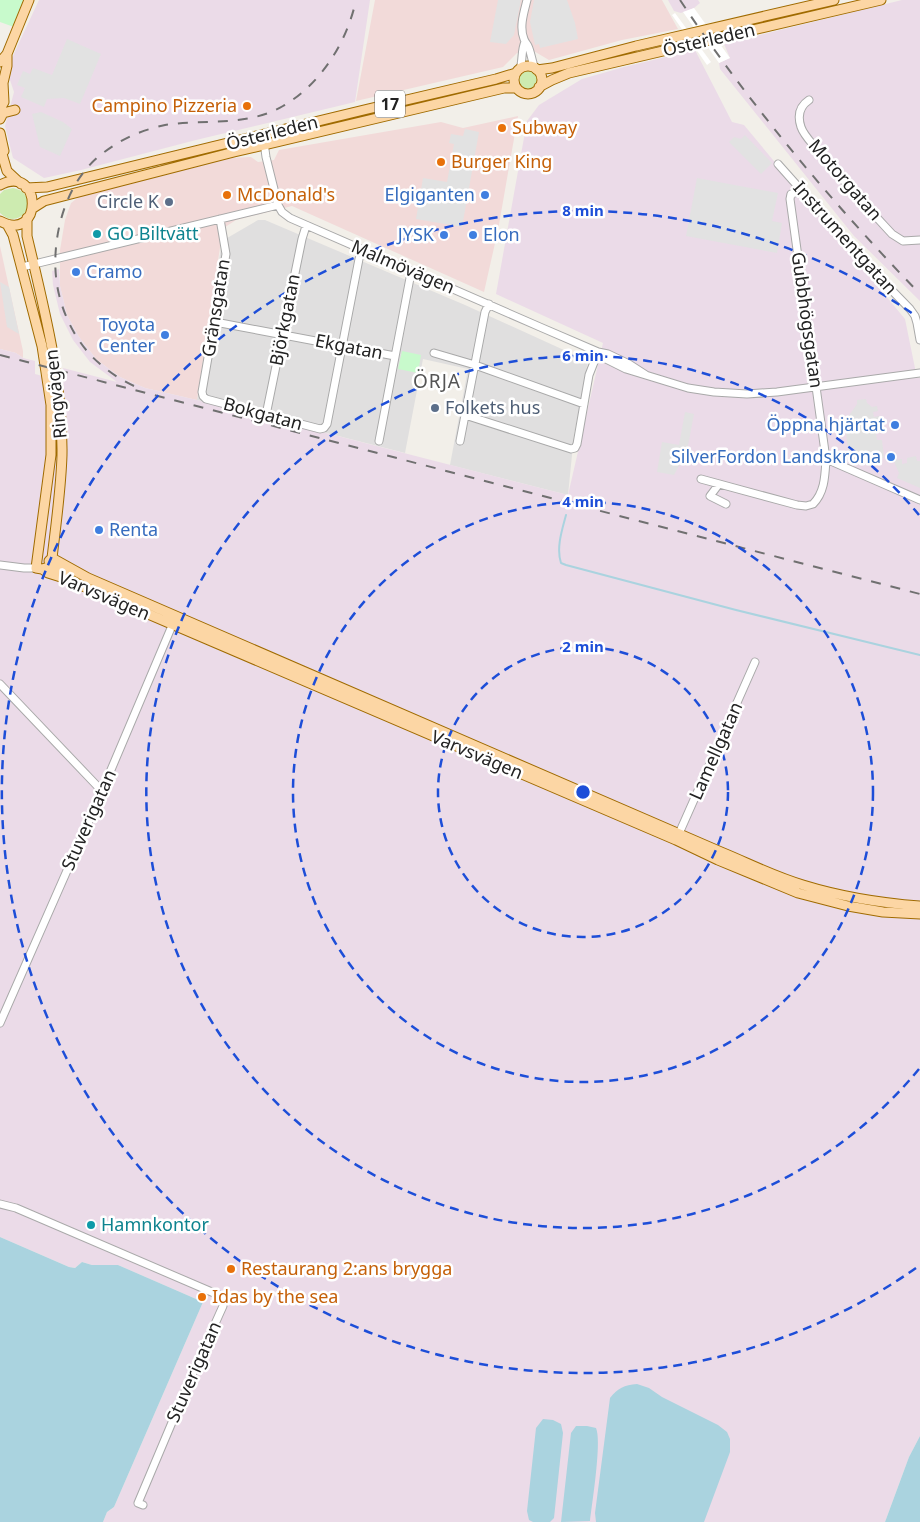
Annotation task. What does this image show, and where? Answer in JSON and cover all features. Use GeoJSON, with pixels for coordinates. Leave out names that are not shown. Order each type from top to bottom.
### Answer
{"type":"FeatureCollection","features":[{"type":"Feature","properties":{"kind":"main road"},"geometry":{"type":"LineString","coordinates":[[0,62],[7,54],[29,0]]}},
{"type":"Feature","properties":{"kind":"main road","name":"Österleden"},"geometry":{"type":"LineString","coordinates":[[536,70],[552,68],[636,46],[834,0]]}},
{"type":"Feature","properties":{"kind":"main road","name":"Österleden"},"geometry":{"type":"LineString","coordinates":[[539,87],[569,73],[881,0]]}},
{"type":"Feature","properties":{"kind":"main road"},"geometry":{"type":"LineString","coordinates":[[0,109],[4,102],[2,91],[7,66],[7,54]]}},
{"type":"Feature","properties":{"kind":"main road","name":"17"},"geometry":{"type":"LineString","coordinates":[[518,71],[528,67],[536,70]]}},
{"type":"Feature","properties":{"kind":"main road"},"geometry":{"type":"LineString","coordinates":[[536,70],[541,77],[539,87]]}},
{"type":"Feature","properties":{"kind":"main road"},"geometry":{"type":"LineString","coordinates":[[516,88],[514,80],[518,71]]}},
{"type":"Feature","properties":{"kind":"main road","name":"Österleden"},"geometry":{"type":"LineString","coordinates":[[24,186],[47,187],[496,80],[518,71]]}},
{"type":"Feature","properties":{"kind":"main road","name":"17"},"geometry":{"type":"LineString","coordinates":[[516,88],[527,94],[534,92],[539,87]]}},
{"type":"Feature","properties":{"kind":"main road","name":"Österleden"},"geometry":{"type":"LineString","coordinates":[[33,208],[44,201],[264,146],[504,88],[516,88]]}},
{"type":"Feature","properties":{"kind":"main road"},"geometry":{"type":"LineString","coordinates":[[0,119],[4,113],[15,110]]}},
{"type":"Feature","properties":{"kind":"main road"},"geometry":{"type":"LineString","coordinates":[[0,133],[4,150],[3,159]]}},
{"type":"Feature","properties":{"kind":"main road"},"geometry":{"type":"LineString","coordinates":[[0,147],[7,171],[24,186],[33,199],[33,208],[27,218],[18,224],[4,222]]}},
{"type":"Feature","properties":{"kind":"main road","name":"17"},"geometry":{"type":"LineString","coordinates":[[0,186],[11,182],[24,186]]}},
{"type":"Feature","properties":{"kind":"main road","name":"Ringvägen"},"geometry":{"type":"LineString","coordinates":[[27,218],[27,236],[52,348],[60,406],[62,456],[52,558]]}},
{"type":"Feature","properties":{"kind":"main road","name":"Ringvägen"},"geometry":{"type":"LineString","coordinates":[[4,222],[13,235],[22,267],[42,346],[51,405],[51,455],[39,568]]}},
{"type":"Feature","properties":{"kind":"main road"},"geometry":{"type":"LineString","coordinates":[[39,568],[52,558]]}},
{"type":"Feature","properties":{"kind":"main road","name":"Varvsvägen"},"geometry":{"type":"LineString","coordinates":[[52,558],[174,621]]}},
{"type":"Feature","properties":{"kind":"main road","name":"Varvsvägen"},"geometry":{"type":"LineString","coordinates":[[39,568],[52,566],[88,578]]}},
{"type":"Feature","properties":{"kind":"main road","name":"Varvsvägen"},"geometry":{"type":"LineString","coordinates":[[39,568],[174,621],[677,837],[721,852],[801,884],[843,896],[880,903],[920,906]]}},
{"type":"Feature","properties":{"kind":"main road","name":"Varvsvägen"},"geometry":{"type":"LineString","coordinates":[[677,837],[718,860],[798,892],[848,906],[883,912],[920,914]]}},
{"type":"Feature","properties":{"kind":"street"},"geometry":{"type":"LineString","coordinates":[[527,0],[522,20],[522,33],[525,42],[529,46],[532,62],[536,70]]}},
{"type":"Feature","properties":{"kind":"street"},"geometry":{"type":"LineString","coordinates":[[518,71],[522,61],[522,48],[525,42]]}},
{"type":"Feature","properties":{"kind":"street","name":"Motorgatan"},"geometry":{"type":"LineString","coordinates":[[809,100],[803,104],[800,111],[799,119],[803,132],[892,234],[903,241],[920,240]]}},
{"type":"Feature","properties":{"kind":"street"},"geometry":{"type":"LineString","coordinates":[[22,267],[278,205],[263,135]]}},
{"type":"Feature","properties":{"kind":"street","name":"Instrumentgatan"},"geometry":{"type":"LineString","coordinates":[[778,164],[876,274],[910,308],[918,323],[920,340]]}},
{"type":"Feature","properties":{"kind":"street","name":"Gubbhögsgatan"},"geometry":{"type":"LineString","coordinates":[[707,479],[718,484],[780,501],[806,506],[814,504],[821,492],[826,459],[790,199],[791,194],[804,191]]}},
{"type":"Feature","properties":{"kind":"street","name":"Malmövägen"},"geometry":{"type":"LineString","coordinates":[[278,205],[285,215],[306,226],[598,352],[608,354],[646,375],[668,383],[714,392],[747,394],[777,392],[920,373]]}},
{"type":"Feature","properties":{"kind":"street","name":"Gränsgatan"},"geometry":{"type":"LineString","coordinates":[[203,396],[202,392],[226,254],[220,220]]}},
{"type":"Feature","properties":{"kind":"street","name":"Björkgatan"},"geometry":{"type":"LineString","coordinates":[[266,415],[306,226]]}},
{"type":"Feature","properties":{"kind":"street"},"geometry":{"type":"LineString","coordinates":[[342,346],[362,250]]}},
{"type":"Feature","properties":{"kind":"street"},"geometry":{"type":"LineString","coordinates":[[379,440],[410,278],[413,271]]}},
{"type":"Feature","properties":{"kind":"street"},"geometry":{"type":"LineString","coordinates":[[460,441],[489,304]]}},
{"type":"Feature","properties":{"kind":"street","name":"Ekgatan"},"geometry":{"type":"LineString","coordinates":[[215,322],[395,356]]}},
{"type":"Feature","properties":{"kind":"street","name":"Bokgatan"},"geometry":{"type":"LineString","coordinates":[[203,396],[206,399],[266,415],[324,428],[327,424],[342,346]]}},
{"type":"Feature","properties":{"kind":"street"},"geometry":{"type":"LineString","coordinates":[[465,415],[571,449],[575,448],[589,375],[598,352]]}},
{"type":"Feature","properties":{"kind":"street"},"geometry":{"type":"LineString","coordinates":[[434,353],[475,365],[584,404]]}},
{"type":"Feature","properties":{"kind":"street"},"geometry":{"type":"LineString","coordinates":[[826,459],[920,500]]}},
{"type":"Feature","properties":{"kind":"street"},"geometry":{"type":"LineString","coordinates":[[718,484],[710,496],[726,504]]}},
{"type":"Feature","properties":{"kind":"street","name":"Varvsvägen"},"geometry":{"type":"LineString","coordinates":[[0,565],[39,568]]}},
{"type":"Feature","properties":{"kind":"street","name":"Stuverigatan"},"geometry":{"type":"LineString","coordinates":[[0,1023],[3,1009],[102,791],[174,621]]}},
{"type":"Feature","properties":{"kind":"street","name":"Lamellgatan"},"geometry":{"type":"LineString","coordinates":[[677,837],[755,662]]}},
{"type":"Feature","properties":{"kind":"street"},"geometry":{"type":"LineString","coordinates":[[0,684],[102,791]]}},
{"type":"Feature","properties":{"kind":"street","name":"Stuverigatan"},"geometry":{"type":"LineString","coordinates":[[0,1204],[16,1208],[221,1296],[223,1306],[192,1375],[139,1505]]}},
{"type":"Feature","properties":{"kind":"shaded area"},"geometry":{"type":"Polygon","coordinates":[[[39,0],[370,0],[355,102],[44,178],[13,158],[5,126],[14,92],[8,74],[11,60],[39,0]]]}},
{"type":"Feature","properties":{"kind":"shaded area"},"geometry":{"type":"Polygon","coordinates":[[[375,0],[662,0],[678,29],[622,40],[549,60],[532,50],[517,53],[503,67],[356,101],[375,0]]]}},
{"type":"Feature","properties":{"kind":"shaded area"},"geometry":{"type":"Polygon","coordinates":[[[498,0],[521,0],[514,35],[506,44],[490,42],[498,0]]]}},
{"type":"Feature","properties":{"kind":"shaded area"},"geometry":{"type":"Polygon","coordinates":[[[534,0],[567,0],[578,39],[540,48],[539,44],[535,45],[530,22],[534,0]]]}},
{"type":"Feature","properties":{"kind":"shaded area"},"geometry":{"type":"Polygon","coordinates":[[[668,0],[698,0],[700,3],[694,8],[681,13],[674,11],[668,0]]]}},
{"type":"Feature","properties":{"kind":"shaded area"},"geometry":{"type":"Polygon","coordinates":[[[902,0],[920,0],[920,301],[854,236],[720,69],[719,63],[730,58],[724,44],[902,0]]]}},
{"type":"Feature","properties":{"kind":"shaded area"},"geometry":{"type":"Polygon","coordinates":[[[67,39],[101,54],[80,104],[64,98],[47,99],[44,107],[21,97],[25,88],[17,85],[23,71],[30,74],[33,68],[52,75],[67,39]]]}},
{"type":"Feature","properties":{"kind":"shaded area"},"geometry":{"type":"Polygon","coordinates":[[[695,50],[732,122],[744,125],[905,319],[917,378],[920,378],[920,1436],[909,1457],[885,1522],[103,1522],[107,1512],[114,1507],[203,1302],[118,1265],[92,1265],[82,1262],[75,1268],[69,1267],[0,1237],[0,349],[35,361],[35,374],[65,382],[63,368],[117,382],[90,362],[73,340],[60,314],[53,285],[52,271],[59,269],[60,286],[67,315],[79,337],[97,360],[120,377],[145,388],[568,495],[603,343],[496,294],[527,121],[539,105],[582,79],[695,50]]]}},
{"type":"Feature","properties":{"kind":"shaded area"},"geometry":{"type":"Polygon","coordinates":[[[41,112],[63,122],[72,129],[60,156],[40,147],[32,114],[41,112]]]}},
{"type":"Feature","properties":{"kind":"shaded area"},"geometry":{"type":"Polygon","coordinates":[[[518,116],[498,230],[484,292],[292,206],[236,220],[219,231],[221,241],[197,400],[145,388],[120,377],[97,360],[79,337],[67,315],[60,286],[60,250],[65,220],[71,203],[80,196],[232,158],[251,157],[258,162],[274,160],[279,150],[441,122],[463,128],[518,116]]]}},
{"type":"Feature","properties":{"kind":"shaded area"},"geometry":{"type":"Polygon","coordinates":[[[465,129],[479,132],[462,227],[416,219],[423,178],[447,182],[454,144],[449,143],[451,134],[463,136],[465,129]]]}},
{"type":"Feature","properties":{"kind":"shaded area"},"geometry":{"type":"Polygon","coordinates":[[[745,135],[772,163],[761,174],[729,142],[734,137],[741,139],[745,135]]]}},
{"type":"Feature","properties":{"kind":"shaded area"},"geometry":{"type":"Polygon","coordinates":[[[697,178],[778,193],[772,221],[782,223],[777,253],[686,236],[697,178]]]}},
{"type":"Feature","properties":{"kind":"shaded area"},"geometry":{"type":"Polygon","coordinates":[[[258,220],[265,220],[465,305],[588,361],[574,435],[568,495],[450,465],[468,369],[423,359],[405,453],[197,400],[222,241],[258,220]]]}},
{"type":"Feature","properties":{"kind":"shaded area"},"geometry":{"type":"Polygon","coordinates":[[[0,246],[23,358],[16,353],[0,349],[0,246]]]}},
{"type":"Feature","properties":{"kind":"shaded area"},"geometry":{"type":"Polygon","coordinates":[[[0,282],[9,287],[19,334],[7,327],[0,282]]]}},
{"type":"Feature","properties":{"kind":"shaded area"},"geometry":{"type":"Polygon","coordinates":[[[866,399],[867,403],[872,407],[877,406],[878,411],[873,412],[874,417],[879,416],[881,432],[876,433],[877,440],[882,440],[884,458],[880,458],[874,468],[849,456],[844,418],[848,417],[857,404],[857,400],[866,399]]]}},
{"type":"Feature","properties":{"kind":"shaded area"},"geometry":{"type":"Polygon","coordinates":[[[685,412],[694,414],[687,451],[674,475],[657,472],[662,442],[679,445],[685,412]]]}},
{"type":"Feature","properties":{"kind":"shaded area"},"geometry":{"type":"Polygon","coordinates":[[[916,456],[917,461],[920,461],[920,488],[897,478],[899,473],[894,460],[902,459],[902,464],[907,463],[907,458],[916,456]]]}},
{"type":"Feature","properties":{"kind":"green space"},"geometry":{"type":"Polygon","coordinates":[[[0,0],[25,0],[14,27],[0,22],[0,0]]]}},
{"type":"Feature","properties":{"kind":"green space"},"geometry":{"type":"Polygon","coordinates":[[[528,71],[534,74],[537,80],[534,86],[528,89],[522,86],[519,80],[522,74],[528,71]]]}},
{"type":"Feature","properties":{"kind":"green space"},"geometry":{"type":"Polygon","coordinates":[[[13,188],[22,192],[27,197],[28,204],[22,216],[16,219],[8,218],[0,213],[0,194],[4,190],[13,188]]]}},
{"type":"Feature","properties":{"kind":"green space"},"geometry":{"type":"Polygon","coordinates":[[[402,351],[421,355],[418,373],[398,369],[402,351]]]}},
{"type":"Feature","properties":{"kind":"water"},"geometry":{"type":"Polygon","coordinates":[[[0,1237],[69,1267],[75,1268],[82,1262],[92,1265],[118,1265],[203,1302],[114,1507],[107,1512],[103,1522],[0,1522],[0,1237]]]}},
{"type":"Feature","properties":{"kind":"water"},"geometry":{"type":"Polygon","coordinates":[[[637,1384],[649,1388],[662,1397],[718,1425],[727,1432],[730,1439],[730,1452],[704,1522],[596,1522],[595,1513],[610,1398],[622,1388],[637,1384]]]}},
{"type":"Feature","properties":{"kind":"water"},"geometry":{"type":"Polygon","coordinates":[[[543,1419],[553,1420],[561,1424],[563,1433],[554,1518],[550,1522],[533,1522],[529,1520],[527,1511],[536,1428],[543,1419]]]}},
{"type":"Feature","properties":{"kind":"water"},"geometry":{"type":"Polygon","coordinates":[[[576,1426],[596,1428],[598,1435],[590,1521],[561,1522],[571,1433],[576,1426]]]}},
{"type":"Feature","properties":{"kind":"water"},"geometry":{"type":"Polygon","coordinates":[[[920,1436],[920,1522],[885,1522],[909,1457],[920,1436]]]}},
{"type":"Feature","properties":{"kind":"pier"},"geometry":{"type":"Polygon","coordinates":[[[694,8],[730,58],[719,63],[683,12],[694,8]]]}},
{"type":"Feature","properties":{"kind":"pier"},"geometry":{"type":"Polygon","coordinates":[[[675,13],[711,62],[707,65],[672,15],[675,13]]]}},
{"type":"Feature","properties":{"kind":"waterway"},"geometry":{"type":"LineString","coordinates":[[566,515],[559,551],[561,563],[566,565],[736,610],[920,655]]}},
{"type":"Feature","properties":{"kind":"railway"},"geometry":{"type":"LineString","coordinates":[[134,386],[111,373],[90,355],[70,324],[61,301],[56,277],[56,245],[63,212],[77,182],[98,157],[133,135],[165,125],[240,120],[255,117],[269,113],[297,97],[330,61],[346,31],[356,0]]}},
{"type":"Feature","properties":{"kind":"railway"},"geometry":{"type":"LineString","coordinates":[[680,0],[763,115],[793,152],[887,260],[920,294]]}},
{"type":"Feature","properties":{"kind":"railway"},"geometry":{"type":"LineString","coordinates":[[0,355],[920,594]]}},
{"type":"Feature","properties":{"kind":"place","name":"Campino Pizzeria"},"geometry":{"type":"Point","coordinates":[247,106]}},
{"type":"Feature","properties":{"kind":"place","name":"Subway"},"geometry":{"type":"Point","coordinates":[502,128]}},
{"type":"Feature","properties":{"kind":"place","name":"Burger King"},"geometry":{"type":"Point","coordinates":[441,162]}},
{"type":"Feature","properties":{"kind":"place","name":"McDonald's"},"geometry":{"type":"Point","coordinates":[227,195]}},
{"type":"Feature","properties":{"kind":"place","name":"Elgiganten"},"geometry":{"type":"Point","coordinates":[485,195]}},
{"type":"Feature","properties":{"kind":"place","name":"Circle K"},"geometry":{"type":"Point","coordinates":[169,202]}},
{"type":"Feature","properties":{"kind":"place","name":"GO Biltvätt"},"geometry":{"type":"Point","coordinates":[97,234]}},
{"type":"Feature","properties":{"kind":"place","name":"JYSK"},"geometry":{"type":"Point","coordinates":[444,235]}},
{"type":"Feature","properties":{"kind":"place","name":"Elon"},"geometry":{"type":"Point","coordinates":[473,235]}},
{"type":"Feature","properties":{"kind":"place","name":"Cramo"},"geometry":{"type":"Point","coordinates":[76,272]}},
{"type":"Feature","properties":{"kind":"place","name":"Toyota Center"},"geometry":{"type":"Point","coordinates":[165,335]}},
{"type":"Feature","properties":{"kind":"place","name":"Folkets hus"},"geometry":{"type":"Point","coordinates":[435,408]}},
{"type":"Feature","properties":{"kind":"place","name":"Öppna hjärtat"},"geometry":{"type":"Point","coordinates":[895,425]}},
{"type":"Feature","properties":{"kind":"place","name":"SilverFordon Landskrona"},"geometry":{"type":"Point","coordinates":[891,457]}},
{"type":"Feature","properties":{"kind":"place","name":"Renta"},"geometry":{"type":"Point","coordinates":[99,530]}},
{"type":"Feature","properties":{"kind":"place","name":"Hamnkontor"},"geometry":{"type":"Point","coordinates":[91,1225]}},
{"type":"Feature","properties":{"kind":"place","name":"Restaurang 2:ans brygga"},"geometry":{"type":"Point","coordinates":[231,1269]}},
{"type":"Feature","properties":{"kind":"place","name":"Idas by the sea"},"geometry":{"type":"Point","coordinates":[202,1297]}},
{"type":"Feature","properties":{"kind":"district","name":"ÖRJA"},"geometry":{"type":"Point","coordinates":[437,381]}}]}
